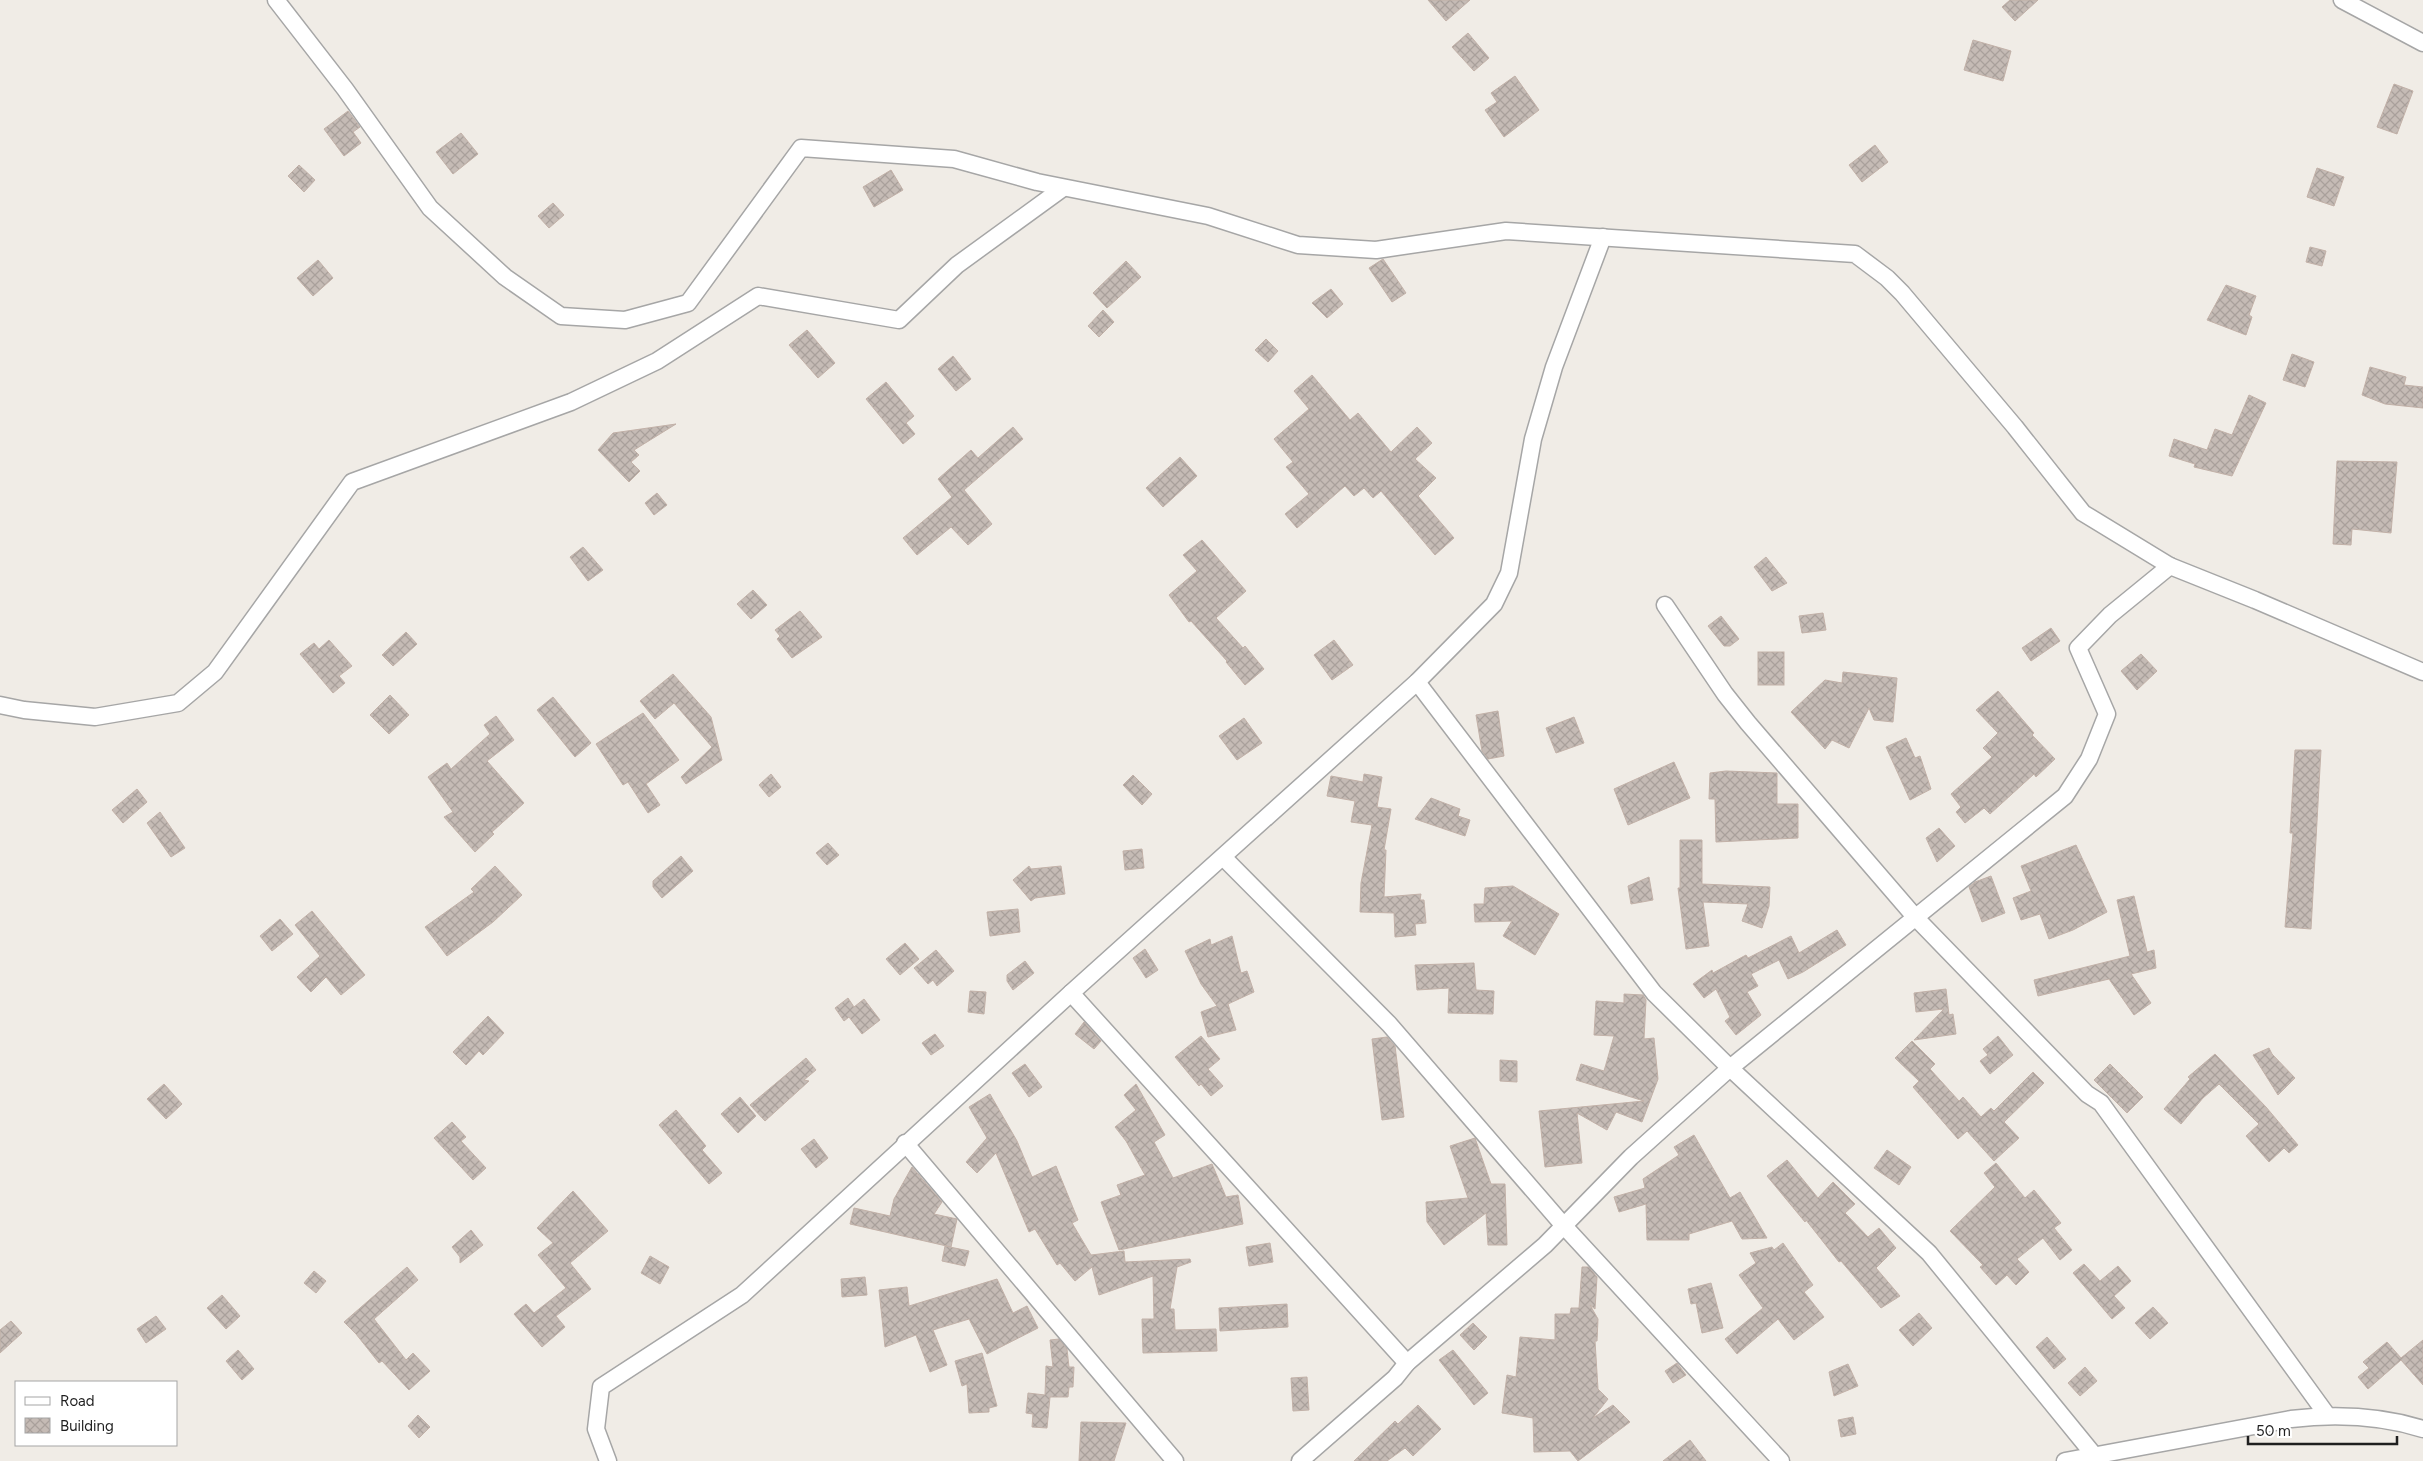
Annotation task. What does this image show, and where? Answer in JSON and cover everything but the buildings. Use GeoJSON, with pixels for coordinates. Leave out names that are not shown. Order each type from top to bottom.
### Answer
{"type":"FeatureCollection","features":[{"type":"Feature","properties":{"kind":"street"},"geometry":{"type":"LineString","coordinates":[[276,0],[345,89],[430,208],[506,278],[560,316],[625,320],[688,303],[801,148],[954,158],[1063,188],[1208,216],[1298,246],[1376,250],[1506,231],[1855,254],[1887,278],[1902,293],[2015,427],[2083,513],[2170,566],[2423,672]]}},
{"type":"Feature","properties":{"kind":"street"},"geometry":{"type":"LineString","coordinates":[[2342,0],[2423,43]]}},
{"type":"Feature","properties":{"kind":"street"},"geometry":{"type":"LineString","coordinates":[[0,705],[24,710],[95,717],[178,703],[215,672],[352,482],[571,402],[657,361],[758,296],[899,320],[957,265],[1063,188]]}},
{"type":"Feature","properties":{"kind":"street"},"geometry":{"type":"LineString","coordinates":[[608,1461],[596,1429],[601,1387],[742,1295],[905,1143],[1418,682],[1494,604],[1509,573],[1533,439],[1554,367],[1603,237]]}},
{"type":"Feature","properties":{"kind":"street"},"geometry":{"type":"LineString","coordinates":[[1300,1461],[1395,1378],[1406,1363],[1499,1286],[1564,1226],[1631,1157],[1730,1068],[2065,796],[2089,759],[2107,714],[2078,648],[2110,615],[2170,566]]}},
{"type":"Feature","properties":{"kind":"street"},"geometry":{"type":"LineString","coordinates":[[1665,605],[1725,694],[1748,723],[1916,918],[2087,1094],[2101,1103],[2327,1415]]}},
{"type":"Feature","properties":{"kind":"street"},"geometry":{"type":"LineString","coordinates":[[1418,682],[1654,992],[1730,1068],[1929,1253],[2094,1455]]}},
{"type":"Feature","properties":{"kind":"street"},"geometry":{"type":"LineString","coordinates":[[1223,857],[1388,1024],[1564,1226],[1781,1461]]}},
{"type":"Feature","properties":{"kind":"street"},"geometry":{"type":"LineString","coordinates":[[1071,993],[1406,1363]]}},
{"type":"Feature","properties":{"kind":"street"},"geometry":{"type":"LineString","coordinates":[[905,1143],[1175,1461]]}},
{"type":"Feature","properties":{"kind":"street"},"geometry":{"type":"LineString","coordinates":[[2065,1461],[2291,1419],[2327,1415],[2405,1423],[2423,1429]]}}]}
